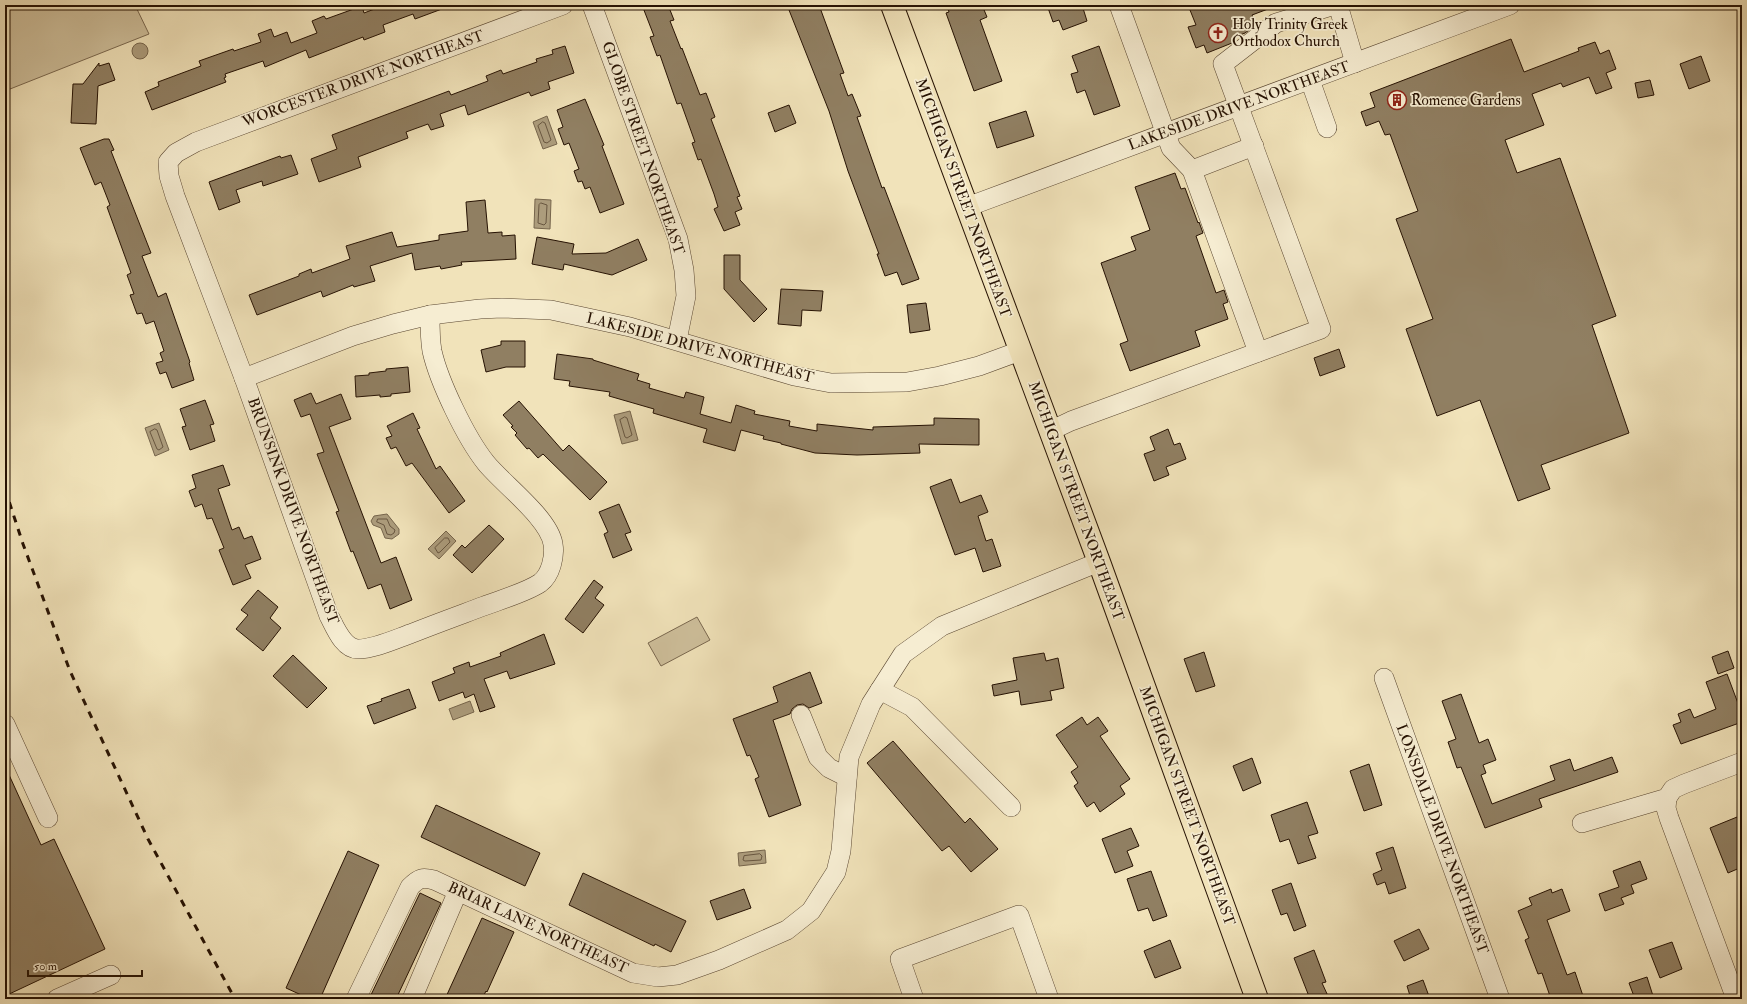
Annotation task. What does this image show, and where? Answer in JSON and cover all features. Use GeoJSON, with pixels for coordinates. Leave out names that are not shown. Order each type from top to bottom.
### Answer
{"type":"FeatureCollection","features":[{"type":"Feature","properties":{"kind":"main road","name":"MICHIGAN STREET NORTHEAST"},"geometry":{"type":"LineString","coordinates":[[892,5],[1099,562],[1257,999]]}},
{"type":"Feature","properties":{"kind":"street","name":"WORCESTER DRIVE NORTHEAST"},"geometry":{"type":"LineString","coordinates":[[168,162],[176,153],[196,142],[563,5]]}},
{"type":"Feature","properties":{"kind":"street","name":"GLOBE STREET NORTHEAST"},"geometry":{"type":"LineString","coordinates":[[592,5],[678,239],[684,270],[686,296],[677,340]]}},
{"type":"Feature","properties":{"kind":"street"},"geometry":{"type":"LineString","coordinates":[[1119,5],[1172,148],[1192,170],[1258,352]]}},
{"type":"Feature","properties":{"kind":"street"},"geometry":{"type":"LineString","coordinates":[[1050,431],[1071,421],[1322,329],[1223,64],[1276,23],[1337,5],[1355,63]]}},
{"type":"Feature","properties":{"kind":"street","name":"LAKESIDE DRIVE NORTHEAST"},"geometry":{"type":"LineString","coordinates":[[967,207],[1355,63],[1485,9],[1510,5]]}},
{"type":"Feature","properties":{"kind":"street"},"geometry":{"type":"LineString","coordinates":[[1310,80],[1327,128]]}},
{"type":"Feature","properties":{"kind":"street"},"geometry":{"type":"LineString","coordinates":[[1192,170],[1254,146]]}},
{"type":"Feature","properties":{"kind":"street","name":"BRUNSINK DRIVE NORTHEAST"},"geometry":{"type":"LineString","coordinates":[[168,162],[169,176],[176,196],[330,616],[340,636],[350,647],[358,649],[388,642],[519,593],[540,582],[548,572],[553,556],[553,544],[550,534],[542,522],[486,463],[464,427],[439,373],[432,351],[430,315]]}},
{"type":"Feature","properties":{"kind":"street","name":"LAKESIDE DRIVE NORTHEAST"},"geometry":{"type":"LineString","coordinates":[[244,378],[353,336],[430,315],[502,308],[551,310],[630,327],[794,376],[831,382],[907,382],[940,376],[979,366],[1020,351]]}},
{"type":"Feature","properties":{"kind":"street","name":"BRIAR LANE NORTHEAST"},"geometry":{"type":"LineString","coordinates":[[356,999],[410,887],[416,881],[424,878],[434,880],[633,973],[658,977],[677,975],[719,960],[787,930],[811,911],[836,872],[841,851],[849,757],[871,704],[903,654],[942,626],[1099,562]]}},
{"type":"Feature","properties":{"kind":"street","name":"LONSDALE DRIVE NORTHEAST"},"geometry":{"type":"LineString","coordinates":[[1384,678],[1500,999]]}},
{"type":"Feature","properties":{"kind":"street"},"geometry":{"type":"LineString","coordinates":[[880,690],[912,707],[1011,807]]}},
{"type":"Feature","properties":{"kind":"street"},"geometry":{"type":"LineString","coordinates":[[801,715],[818,757],[829,768],[847,777]]}},
{"type":"Feature","properties":{"kind":"street"},"geometry":{"type":"LineString","coordinates":[[5,724],[48,818]]}},
{"type":"Feature","properties":{"kind":"street"},"geometry":{"type":"LineString","coordinates":[[1736,999],[1666,808],[1667,798],[1673,789],[1742,762]]}},
{"type":"Feature","properties":{"kind":"street"},"geometry":{"type":"LineString","coordinates":[[1582,823],[1667,798]]}},
{"type":"Feature","properties":{"kind":"street"},"geometry":{"type":"LineString","coordinates":[[412,999],[458,891]]}},
{"type":"Feature","properties":{"kind":"street"},"geometry":{"type":"LineString","coordinates":[[914,999],[900,959],[1019,915],[1049,999]]}},
{"type":"Feature","properties":{"kind":"street"},"geometry":{"type":"LineString","coordinates":[[56,999],[111,976]]}},
{"type":"Feature","properties":{"kind":"shaded area"},"geometry":{"type":"Polygon","coordinates":[[[5,5],[135,5],[149,34],[5,91],[5,5]]]}},
{"type":"Feature","properties":{"kind":"shaded area"},"geometry":{"type":"Polygon","coordinates":[[[697,617],[710,640],[661,666],[648,643],[697,617]]]}},
{"type":"Feature","properties":{"kind":"water"},"geometry":{"type":"Polygon","coordinates":[[[140,43],[146,45],[148,51],[146,57],[140,59],[134,57],[132,51],[134,45],[140,43]]]}},
{"type":"Feature","properties":{"kind":"water"},"geometry":{"type":"Polygon","coordinates":[[[547,116],[557,144],[543,149],[533,122],[547,116]]]}},
{"type":"Feature","properties":{"kind":"water"},"geometry":{"type":"Polygon","coordinates":[[[535,199],[551,200],[550,229],[534,228],[535,199]]]}},
{"type":"Feature","properties":{"kind":"water"},"geometry":{"type":"Polygon","coordinates":[[[630,411],[638,440],[622,444],[614,415],[630,411]]]}},
{"type":"Feature","properties":{"kind":"water"},"geometry":{"type":"Polygon","coordinates":[[[159,423],[169,450],[155,456],[145,428],[159,423]]]}},
{"type":"Feature","properties":{"kind":"water"},"geometry":{"type":"Polygon","coordinates":[[[387,514],[399,529],[399,534],[392,539],[385,538],[381,528],[373,525],[371,521],[374,516],[387,514]]]}},
{"type":"Feature","properties":{"kind":"water"},"geometry":{"type":"Polygon","coordinates":[[[446,531],[456,541],[439,559],[428,549],[446,531]]]}},
{"type":"Feature","properties":{"kind":"water"},"geometry":{"type":"Polygon","coordinates":[[[470,701],[474,712],[453,720],[449,709],[470,701]]]}},
{"type":"Feature","properties":{"kind":"water"},"geometry":{"type":"Polygon","coordinates":[[[765,850],[766,863],[739,866],[738,853],[765,850]]]}},
{"type":"Feature","properties":{"kind":"building"},"geometry":{"type":"Polygon","coordinates":[[[385,5],[450,6],[415,19],[413,14],[383,25],[385,32],[364,40],[363,37],[309,58],[306,50],[265,67],[263,61],[225,74],[226,77],[224,78],[226,82],[152,110],[145,92],[159,86],[158,82],[201,66],[199,61],[233,49],[234,51],[261,42],[258,34],[271,29],[274,37],[287,32],[291,43],[317,33],[312,21],[324,16],[326,19],[362,6],[364,13],[385,5]]]}},
{"type":"Feature","properties":{"kind":"building"},"geometry":{"type":"Polygon","coordinates":[[[642,5],[668,5],[674,20],[670,21],[700,95],[706,93],[715,117],[711,119],[740,196],[737,197],[742,209],[735,212],[740,225],[724,231],[714,209],[718,207],[714,194],[701,159],[698,160],[692,143],[695,142],[681,103],[677,104],[660,55],[657,56],[650,37],[654,36],[642,5]]]}},
{"type":"Feature","properties":{"kind":"building"},"geometry":{"type":"Polygon","coordinates":[[[802,5],[819,5],[844,73],[840,74],[848,96],[852,94],[861,116],[857,117],[882,188],[884,187],[919,279],[902,285],[897,272],[885,276],[877,254],[879,254],[848,171],[829,111],[789,10],[802,5]]]}},
{"type":"Feature","properties":{"kind":"building"},"geometry":{"type":"Polygon","coordinates":[[[947,5],[982,5],[987,17],[980,20],[1002,81],[974,91],[946,13],[949,12],[947,5]]]}},
{"type":"Feature","properties":{"kind":"building"},"geometry":{"type":"Polygon","coordinates":[[[1047,5],[1082,5],[1087,21],[1063,30],[1059,20],[1053,22],[1047,5]]]}},
{"type":"Feature","properties":{"kind":"building","name":"Holy Trinity Greek Orthodox Church"},"geometry":{"type":"Polygon","coordinates":[[[1188,5],[1276,6],[1252,15],[1256,25],[1245,33],[1233,38],[1234,42],[1207,53],[1204,45],[1196,48],[1188,27],[1196,25],[1188,5]]]}},
{"type":"Feature","properties":{"kind":"building"},"geometry":{"type":"Polygon","coordinates":[[[1511,39],[1524,72],[1579,51],[1578,48],[1595,42],[1600,54],[1609,50],[1616,69],[1606,73],[1612,88],[1596,94],[1589,77],[1563,87],[1561,83],[1532,94],[1544,125],[1505,140],[1517,173],[1560,158],[1616,316],[1592,325],[1629,433],[1541,465],[1550,489],[1518,501],[1480,400],[1437,416],[1406,329],[1433,319],[1396,219],[1418,211],[1390,134],[1385,135],[1379,121],[1366,126],[1361,112],[1375,107],[1370,93],[1511,39]]]}},
{"type":"Feature","properties":{"kind":"building"},"geometry":{"type":"Polygon","coordinates":[[[565,46],[574,73],[548,82],[550,89],[531,96],[529,92],[468,115],[465,105],[440,114],[444,126],[431,130],[428,124],[406,132],[408,138],[358,157],[361,167],[319,182],[311,159],[337,149],[332,135],[449,91],[451,95],[488,81],[486,76],[501,70],[503,74],[537,62],[536,59],[553,54],[552,50],[565,46]]]}},
{"type":"Feature","properties":{"kind":"building"},"geometry":{"type":"Polygon","coordinates":[[[1099,46],[1120,106],[1094,115],[1085,90],[1077,93],[1071,74],[1078,72],[1072,56],[1099,46]]]}},
{"type":"Feature","properties":{"kind":"building"},"geometry":{"type":"Polygon","coordinates":[[[1701,56],[1710,81],[1689,89],[1680,64],[1701,56]]]}},
{"type":"Feature","properties":{"kind":"building"},"geometry":{"type":"Polygon","coordinates":[[[99,63],[99,66],[109,63],[115,80],[98,86],[96,124],[71,123],[73,84],[83,84],[99,63]]]}},
{"type":"Feature","properties":{"kind":"building"},"geometry":{"type":"Polygon","coordinates":[[[1650,80],[1654,95],[1638,98],[1635,83],[1650,80]]]}},
{"type":"Feature","properties":{"kind":"building"},"geometry":{"type":"Polygon","coordinates":[[[585,99],[604,145],[602,146],[624,204],[600,213],[590,187],[585,189],[582,181],[578,182],[574,171],[579,169],[569,143],[564,145],[558,129],[563,127],[557,110],[585,99]]]}},
{"type":"Feature","properties":{"kind":"building"},"geometry":{"type":"Polygon","coordinates":[[[789,105],[796,123],[775,132],[768,113],[789,105]]]}},
{"type":"Feature","properties":{"kind":"building"},"geometry":{"type":"Polygon","coordinates":[[[1026,111],[1034,136],[997,148],[989,123],[1026,111]]]}},
{"type":"Feature","properties":{"kind":"building"},"geometry":{"type":"Polygon","coordinates":[[[104,139],[109,139],[114,150],[111,151],[151,253],[142,256],[158,297],[166,293],[190,362],[194,380],[172,388],[166,372],[160,374],[156,363],[163,361],[160,353],[164,351],[154,321],[146,324],[142,313],[137,314],[130,295],[134,294],[127,275],[131,273],[107,207],[110,205],[101,182],[95,185],[80,148],[104,139]]]}},
{"type":"Feature","properties":{"kind":"building"},"geometry":{"type":"Polygon","coordinates":[[[291,155],[298,174],[263,186],[262,181],[236,190],[240,202],[219,210],[209,182],[280,156],[281,158],[291,155]]]}},
{"type":"Feature","properties":{"kind":"building"},"geometry":{"type":"Polygon","coordinates":[[[1175,173],[1181,189],[1185,188],[1203,233],[1196,236],[1216,293],[1224,290],[1228,302],[1223,304],[1228,319],[1195,331],[1200,346],[1130,371],[1120,344],[1128,341],[1101,263],[1136,250],[1131,237],[1150,230],[1135,187],[1175,173]]]}},
{"type":"Feature","properties":{"kind":"building"},"geometry":{"type":"Polygon","coordinates":[[[485,200],[488,233],[502,232],[502,236],[515,235],[516,259],[461,262],[462,265],[441,269],[440,266],[415,270],[412,253],[370,266],[375,281],[354,287],[353,285],[323,297],[321,291],[257,315],[249,295],[299,276],[299,274],[311,269],[312,273],[350,259],[346,246],[392,232],[397,247],[439,240],[439,235],[468,231],[466,202],[485,200]]]}},
{"type":"Feature","properties":{"kind":"building"},"geometry":{"type":"Polygon","coordinates":[[[537,237],[574,244],[572,254],[606,253],[638,239],[647,260],[612,275],[564,264],[563,270],[532,264],[537,237]]]}},
{"type":"Feature","properties":{"kind":"building"},"geometry":{"type":"Polygon","coordinates":[[[724,255],[740,255],[740,280],[767,309],[754,322],[724,289],[724,255]]]}},
{"type":"Feature","properties":{"kind":"building"},"geometry":{"type":"Polygon","coordinates":[[[781,289],[823,291],[821,311],[802,310],[801,326],[778,324],[781,289]]]}},
{"type":"Feature","properties":{"kind":"building"},"geometry":{"type":"Polygon","coordinates":[[[926,303],[930,330],[910,333],[907,305],[926,303]]]}},
{"type":"Feature","properties":{"kind":"building"},"geometry":{"type":"Polygon","coordinates":[[[501,341],[525,341],[525,367],[506,367],[486,372],[481,350],[501,345],[501,341]]]}},
{"type":"Feature","properties":{"kind":"building"},"geometry":{"type":"Polygon","coordinates":[[[1339,349],[1345,367],[1320,376],[1314,358],[1339,349]]]}},
{"type":"Feature","properties":{"kind":"building"},"geometry":{"type":"Polygon","coordinates":[[[557,354],[593,359],[639,374],[637,380],[650,384],[649,388],[684,398],[686,392],[704,397],[700,414],[731,423],[736,405],[755,411],[754,414],[790,421],[789,426],[817,431],[817,424],[873,430],[873,427],[934,425],[934,418],[979,419],[979,445],[919,444],[920,453],[857,455],[815,453],[763,439],[764,436],[741,430],[735,451],[703,442],[707,429],[653,413],[654,409],[609,396],[610,392],[569,386],[570,381],[554,379],[557,354]]]}},
{"type":"Feature","properties":{"kind":"building"},"geometry":{"type":"Polygon","coordinates":[[[408,367],[410,392],[391,394],[391,396],[380,397],[380,395],[356,397],[355,376],[369,375],[369,373],[386,371],[386,369],[408,367]]]}},
{"type":"Feature","properties":{"kind":"building"},"geometry":{"type":"Polygon","coordinates":[[[311,393],[316,404],[341,394],[351,419],[329,427],[381,563],[396,557],[412,600],[390,609],[381,584],[368,589],[353,551],[351,552],[336,512],[339,511],[317,454],[324,452],[310,414],[301,417],[294,400],[311,393]]]}},
{"type":"Feature","properties":{"kind":"building"},"geometry":{"type":"Polygon","coordinates":[[[205,400],[214,424],[210,425],[215,441],[190,450],[182,427],[186,426],[180,409],[205,400]]]}},
{"type":"Feature","properties":{"kind":"building"},"geometry":{"type":"Polygon","coordinates":[[[519,401],[563,451],[569,445],[607,482],[590,500],[543,454],[538,458],[529,448],[527,449],[515,435],[517,433],[511,427],[513,426],[503,415],[519,401]]]}},
{"type":"Feature","properties":{"kind":"building"},"geometry":{"type":"Polygon","coordinates":[[[413,413],[420,428],[417,429],[436,469],[440,466],[465,501],[449,513],[412,463],[406,466],[396,447],[391,449],[386,438],[392,436],[387,426],[413,413]]]}},
{"type":"Feature","properties":{"kind":"building"},"geometry":{"type":"Polygon","coordinates":[[[1168,429],[1174,445],[1180,443],[1186,459],[1166,467],[1169,475],[1154,481],[1144,454],[1155,450],[1150,437],[1168,429]]]}},
{"type":"Feature","properties":{"kind":"building"},"geometry":{"type":"Polygon","coordinates":[[[223,465],[230,485],[218,489],[232,530],[239,527],[244,539],[252,536],[261,559],[245,565],[251,578],[233,585],[219,550],[224,548],[212,518],[207,519],[202,504],[195,507],[189,491],[196,488],[192,475],[223,465]]]}},
{"type":"Feature","properties":{"kind":"building"},"geometry":{"type":"Polygon","coordinates":[[[951,479],[960,503],[981,495],[988,512],[978,516],[986,541],[992,539],[1001,566],[983,572],[975,548],[955,555],[930,487],[951,479]]]}},
{"type":"Feature","properties":{"kind":"building"},"geometry":{"type":"Polygon","coordinates":[[[619,504],[631,532],[625,534],[632,550],[613,558],[604,534],[608,532],[599,512],[619,504]]]}},
{"type":"Feature","properties":{"kind":"building"},"geometry":{"type":"Polygon","coordinates":[[[489,525],[504,539],[472,573],[453,555],[462,545],[465,548],[489,525]]]}},
{"type":"Feature","properties":{"kind":"building"},"geometry":{"type":"Polygon","coordinates":[[[594,580],[603,587],[595,598],[604,605],[583,633],[565,619],[594,580]]]}},
{"type":"Feature","properties":{"kind":"building"},"geometry":{"type":"Polygon","coordinates":[[[258,590],[278,607],[270,618],[281,628],[263,651],[236,629],[248,615],[241,610],[258,590]]]}},
{"type":"Feature","properties":{"kind":"building"},"geometry":{"type":"Polygon","coordinates":[[[544,634],[555,664],[510,679],[507,671],[484,679],[495,707],[480,712],[474,694],[465,698],[463,692],[439,701],[432,682],[455,673],[453,668],[469,662],[470,667],[501,656],[500,653],[544,634]]]}},
{"type":"Feature","properties":{"kind":"building"},"geometry":{"type":"Polygon","coordinates":[[[1728,651],[1734,668],[1718,674],[1712,657],[1728,651]]]}},
{"type":"Feature","properties":{"kind":"building"},"geometry":{"type":"Polygon","coordinates":[[[1204,652],[1215,686],[1196,692],[1184,659],[1204,652]]]}},
{"type":"Feature","properties":{"kind":"building"},"geometry":{"type":"Polygon","coordinates":[[[1044,653],[1046,661],[1058,658],[1064,688],[1050,691],[1052,700],[1021,705],[1019,691],[994,696],[992,685],[1017,680],[1013,658],[1044,653]]]}},
{"type":"Feature","properties":{"kind":"building"},"geometry":{"type":"Polygon","coordinates":[[[293,655],[327,688],[307,708],[273,676],[293,655]]]}},
{"type":"Feature","properties":{"kind":"building"},"geometry":{"type":"Polygon","coordinates":[[[810,672],[822,703],[809,708],[803,704],[797,705],[792,709],[790,714],[773,720],[801,805],[769,817],[755,779],[759,777],[750,755],[747,756],[733,719],[778,702],[773,687],[810,672]]]}},
{"type":"Feature","properties":{"kind":"building"},"geometry":{"type":"Polygon","coordinates":[[[1727,674],[1742,714],[1742,722],[1681,744],[1673,725],[1681,722],[1678,714],[1690,709],[1694,718],[1716,709],[1706,682],[1727,674]]]}},
{"type":"Feature","properties":{"kind":"building"},"geometry":{"type":"Polygon","coordinates":[[[409,689],[416,708],[374,724],[367,706],[382,701],[381,699],[409,689]]]}},
{"type":"Feature","properties":{"kind":"building"},"geometry":{"type":"Polygon","coordinates":[[[1461,694],[1479,743],[1488,739],[1496,760],[1483,765],[1486,773],[1481,775],[1492,804],[1555,780],[1550,766],[1570,759],[1574,771],[1612,757],[1618,772],[1539,799],[1542,807],[1485,828],[1461,767],[1457,768],[1448,742],[1456,739],[1442,701],[1461,694]]]}},
{"type":"Feature","properties":{"kind":"building"},"geometry":{"type":"Polygon","coordinates":[[[1082,717],[1087,725],[1098,717],[1108,731],[1100,736],[1130,779],[1120,786],[1125,794],[1100,812],[1094,802],[1087,807],[1074,786],[1078,783],[1071,772],[1078,767],[1056,735],[1082,717]]]}},
{"type":"Feature","properties":{"kind":"building"},"geometry":{"type":"Polygon","coordinates":[[[893,741],[965,823],[970,818],[998,849],[971,872],[949,846],[942,851],[867,763],[893,741]]]}},
{"type":"Feature","properties":{"kind":"building"},"geometry":{"type":"Polygon","coordinates":[[[1252,758],[1261,783],[1243,791],[1233,766],[1252,758]]]}},
{"type":"Feature","properties":{"kind":"building"},"geometry":{"type":"Polygon","coordinates":[[[1369,764],[1382,805],[1364,811],[1350,771],[1369,764]]]}},
{"type":"Feature","properties":{"kind":"building"},"geometry":{"type":"Polygon","coordinates":[[[5,766],[41,845],[54,839],[105,949],[5,996],[5,766]]]}},
{"type":"Feature","properties":{"kind":"building"},"geometry":{"type":"Polygon","coordinates":[[[1307,802],[1318,833],[1308,836],[1316,858],[1298,864],[1289,839],[1280,842],[1271,815],[1307,802]]]}},
{"type":"Feature","properties":{"kind":"building"},"geometry":{"type":"Polygon","coordinates":[[[436,805],[540,853],[525,886],[421,837],[436,805]]]}},
{"type":"Feature","properties":{"kind":"building"},"geometry":{"type":"Polygon","coordinates":[[[1742,815],[1742,867],[1728,873],[1710,828],[1742,815]]]}},
{"type":"Feature","properties":{"kind":"building"},"geometry":{"type":"Polygon","coordinates":[[[1131,828],[1139,846],[1127,851],[1133,866],[1115,873],[1102,839],[1131,828]]]}},
{"type":"Feature","properties":{"kind":"building"},"geometry":{"type":"Polygon","coordinates":[[[1393,847],[1406,888],[1389,894],[1385,882],[1377,885],[1373,874],[1382,870],[1376,853],[1393,847]]]}},
{"type":"Feature","properties":{"kind":"building"},"geometry":{"type":"Polygon","coordinates":[[[348,851],[379,865],[320,999],[310,999],[286,988],[348,851]]]}},
{"type":"Feature","properties":{"kind":"building"},"geometry":{"type":"Polygon","coordinates":[[[1640,861],[1647,879],[1631,885],[1634,893],[1621,898],[1624,904],[1605,911],[1599,894],[1619,887],[1613,871],[1640,861]]]}},
{"type":"Feature","properties":{"kind":"building"},"geometry":{"type":"Polygon","coordinates":[[[1151,871],[1167,916],[1153,921],[1148,908],[1138,911],[1127,879],[1151,871]]]}},
{"type":"Feature","properties":{"kind":"building"},"geometry":{"type":"Polygon","coordinates":[[[583,873],[686,921],[671,952],[655,944],[654,946],[569,905],[583,873]]]}},
{"type":"Feature","properties":{"kind":"building"},"geometry":{"type":"Polygon","coordinates":[[[1291,883],[1306,926],[1294,931],[1287,913],[1281,915],[1272,890],[1291,883]]]}},
{"type":"Feature","properties":{"kind":"building"},"geometry":{"type":"Polygon","coordinates":[[[744,889],[751,908],[717,920],[710,901],[744,889]]]}},
{"type":"Feature","properties":{"kind":"building"},"geometry":{"type":"Polygon","coordinates":[[[1551,889],[1552,893],[1562,889],[1570,911],[1547,920],[1567,975],[1575,972],[1584,999],[1551,999],[1542,973],[1538,974],[1525,940],[1529,938],[1518,911],[1532,905],[1529,898],[1551,889]]]}},
{"type":"Feature","properties":{"kind":"building"},"geometry":{"type":"Polygon","coordinates":[[[420,893],[441,903],[396,999],[369,999],[420,893]]]}},
{"type":"Feature","properties":{"kind":"building"},"geometry":{"type":"Polygon","coordinates":[[[482,918],[514,932],[487,992],[486,991],[482,999],[445,999],[482,918]]]}},
{"type":"Feature","properties":{"kind":"building"},"geometry":{"type":"Polygon","coordinates":[[[1419,929],[1429,949],[1404,961],[1394,941],[1419,929]]]}},
{"type":"Feature","properties":{"kind":"building"},"geometry":{"type":"Polygon","coordinates":[[[1170,940],[1181,968],[1155,978],[1144,951],[1170,940]]]}},
{"type":"Feature","properties":{"kind":"building"},"geometry":{"type":"Polygon","coordinates":[[[1672,942],[1682,969],[1660,978],[1649,950],[1672,942]]]}},
{"type":"Feature","properties":{"kind":"building"},"geometry":{"type":"Polygon","coordinates":[[[1314,950],[1326,982],[1322,983],[1328,996],[1321,999],[1310,999],[1294,958],[1314,950]]]}},
{"type":"Feature","properties":{"kind":"building"},"geometry":{"type":"Polygon","coordinates":[[[1647,977],[1654,999],[1635,999],[1629,983],[1647,977]]]}},
{"type":"Feature","properties":{"kind":"building"},"geometry":{"type":"Polygon","coordinates":[[[1423,980],[1430,999],[1411,999],[1407,986],[1423,980]]]}},
{"type":"Feature","properties":{"kind":"railway"},"geometry":{"type":"LineString","coordinates":[[5,489],[23,544],[70,671],[148,839],[235,999]]}},
{"type":"Feature","properties":{"kind":"place","name":"Holy Trinity Greek Orthodox Church"},"geometry":{"type":"Point","coordinates":[1218,33]}},
{"type":"Feature","properties":{"kind":"place","name":"Romence Gardens"},"geometry":{"type":"Point","coordinates":[1397,100]}}]}
